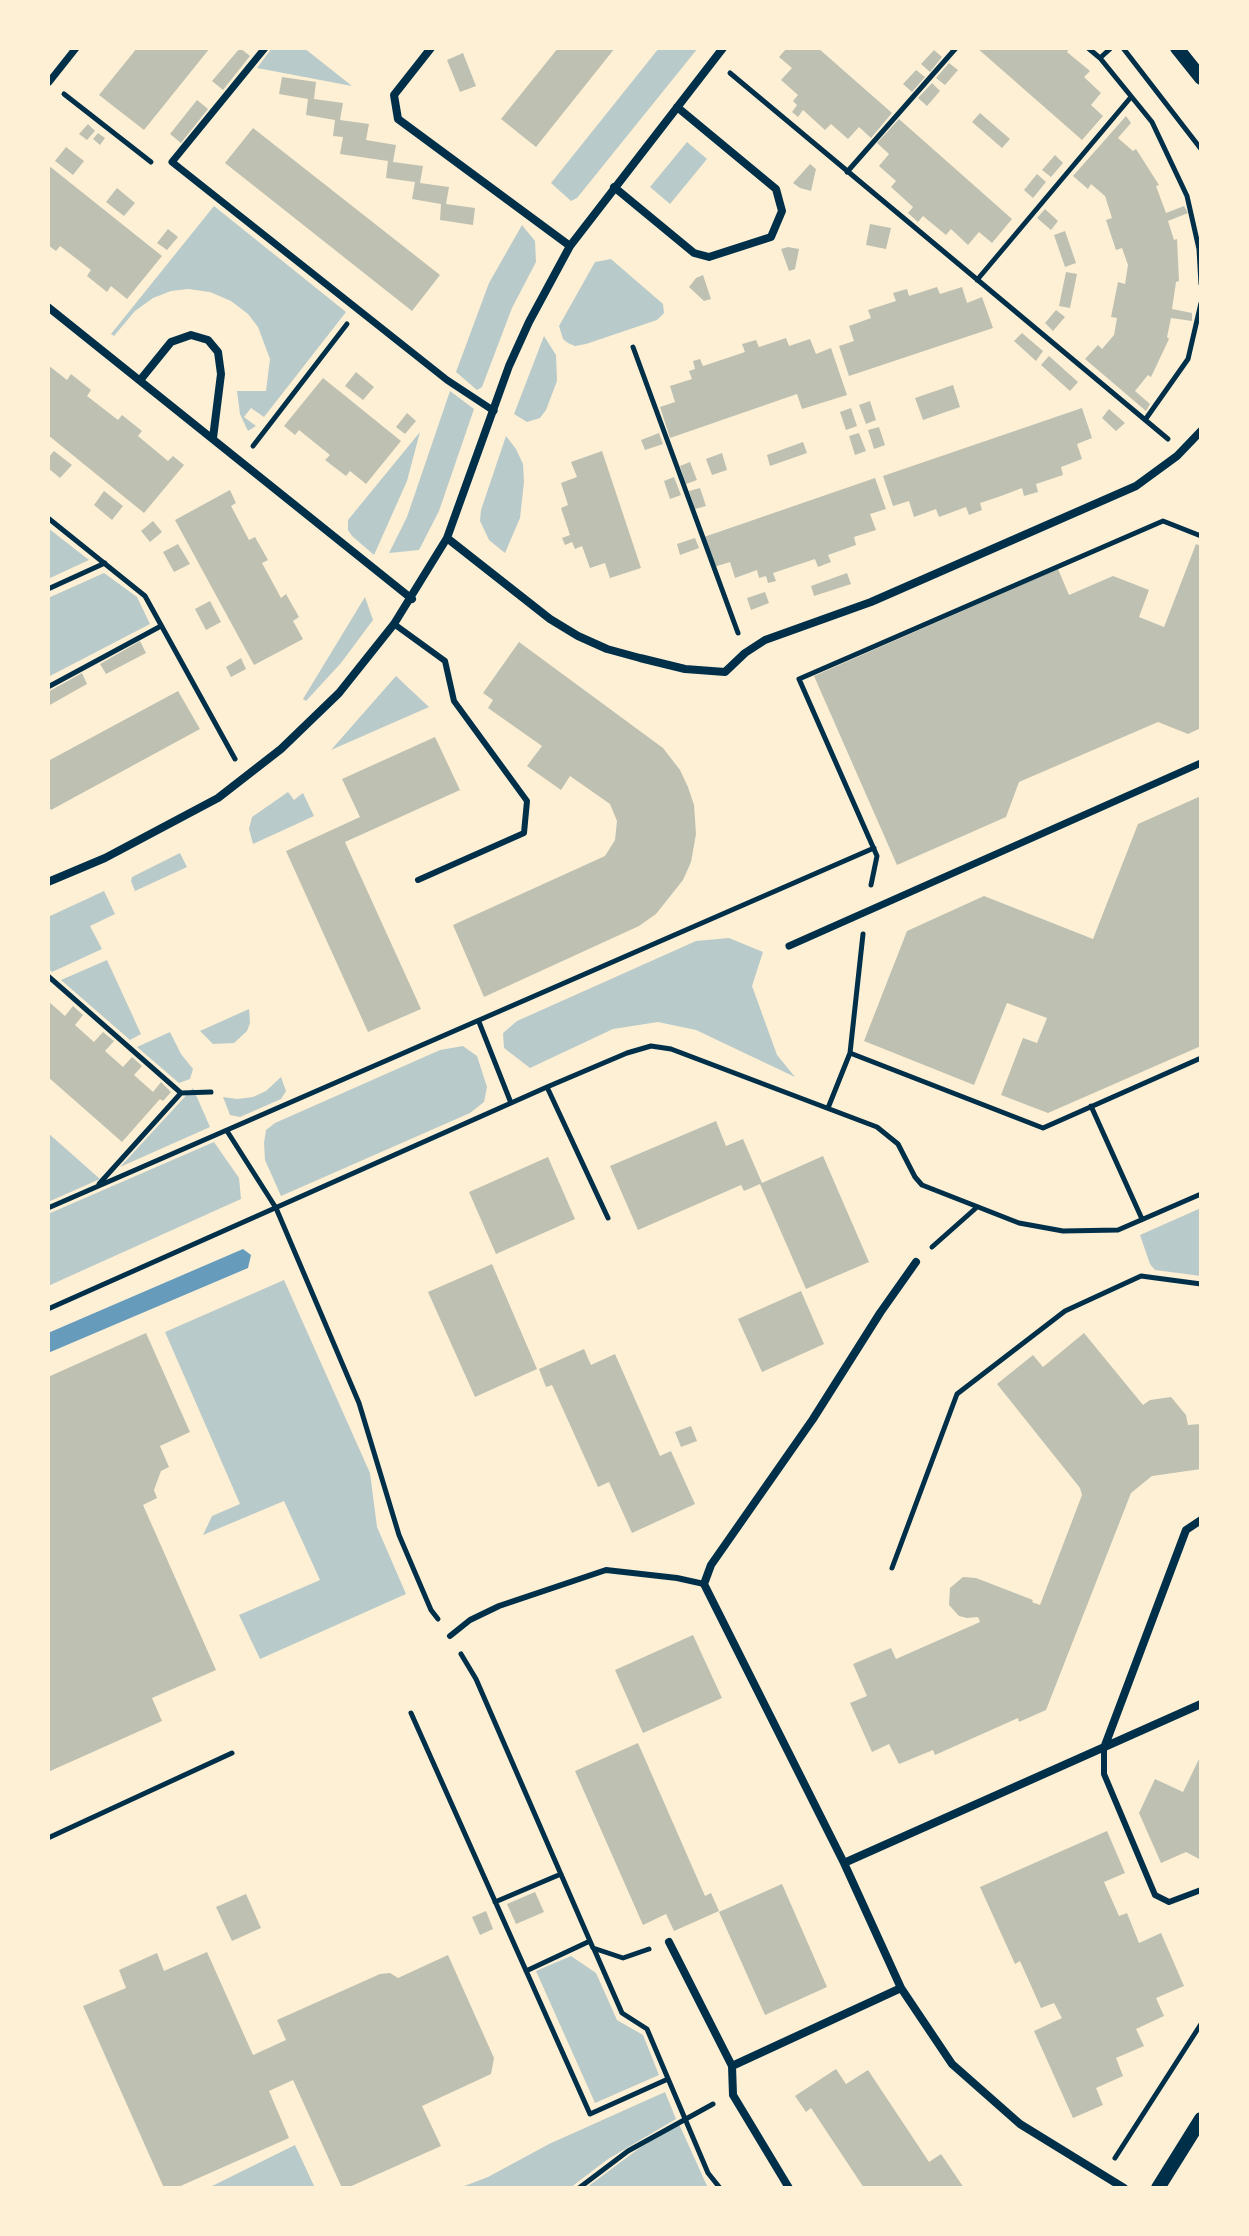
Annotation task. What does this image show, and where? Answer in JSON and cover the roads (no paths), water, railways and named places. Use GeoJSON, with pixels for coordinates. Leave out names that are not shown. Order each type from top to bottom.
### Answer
{"type":"FeatureCollection","features":[{"type":"Feature","properties":{"kind":"street"},"geometry":{"type":"LineString","coordinates":[[49,82],[76,48]]}},
{"type":"Feature","properties":{"kind":"street"},"geometry":{"type":"LineString","coordinates":[[265,48],[172,162],[357,311],[447,380],[494,411]]}},
{"type":"Feature","properties":{"kind":"street"},"geometry":{"type":"LineString","coordinates":[[431,48],[394,95],[398,119],[570,246]]}},
{"type":"Feature","properties":{"kind":"street"},"geometry":{"type":"LineString","coordinates":[[48,882],[105,858],[178,821],[247,777],[339,693],[412,599],[447,538],[509,366],[570,246],[723,48]]}},
{"type":"Feature","properties":{"kind":"street"},"geometry":{"type":"LineString","coordinates":[[1177,48],[1201,78]]}},
{"type":"Feature","properties":{"kind":"street"},"geometry":{"type":"LineString","coordinates":[[614,187],[694,253],[709,257],[771,237],[782,211],[776,189],[677,107]]}},
{"type":"Feature","properties":{"kind":"street"},"geometry":{"type":"LineString","coordinates":[[48,307],[412,599]]}},
{"type":"Feature","properties":{"kind":"street"},"geometry":{"type":"LineString","coordinates":[[141,379],[171,342],[191,335],[208,340],[218,352],[221,374],[213,438]]}},
{"type":"Feature","properties":{"kind":"street"},"geometry":{"type":"LineString","coordinates":[[447,538],[550,619],[607,649],[685,669],[725,672],[765,640],[871,602],[1136,486],[1182,451],[1201,431]]}},
{"type":"Feature","properties":{"kind":"street"},"geometry":{"type":"LineString","coordinates":[[789,946],[1201,763]]}},
{"type":"Feature","properties":{"kind":"street"},"geometry":{"type":"LineString","coordinates":[[916,1262],[813,1419],[711,1565],[704,1584],[844,1863],[901,1988],[952,2064],[1020,2124],[1124,2188]]}},
{"type":"Feature","properties":{"kind":"street"},"geometry":{"type":"LineString","coordinates":[[1104,1748],[1186,1530],[1201,1520]]}},
{"type":"Feature","properties":{"kind":"street"},"geometry":{"type":"LineString","coordinates":[[844,1863],[1201,1704]]}},
{"type":"Feature","properties":{"kind":"street"},"geometry":{"type":"LineString","coordinates":[[669,1942],[732,2066],[733,2095],[789,2188]]}},
{"type":"Feature","properties":{"kind":"street"},"geometry":{"type":"LineString","coordinates":[[732,2066],[901,1988]]}},
{"type":"Feature","properties":{"kind":"street"},"geometry":{"type":"LineString","coordinates":[[1158,2188],[1201,2119]]}},
{"type":"Feature","properties":{"kind":"lane"},"geometry":{"type":"LineString","coordinates":[[394,624],[445,661],[454,701],[527,801],[524,833],[418,880]]}},
{"type":"Feature","properties":{"kind":"lane"},"geometry":{"type":"LineString","coordinates":[[450,1636],[470,1620],[499,1606],[606,1570],[704,1584]]}},
{"type":"Feature","properties":{"kind":"lane"},"geometry":{"type":"LineString","coordinates":[[1104,1748],[1104,1774],[1155,1895],[1169,1902],[1201,1890]]}},
{"type":"Feature","properties":{"kind":"water"},"geometry":{"type":"Polygon","coordinates":[[[243,1249],[251,1255],[248,1268],[48,1353],[48,1333],[243,1249]]]}}]}
